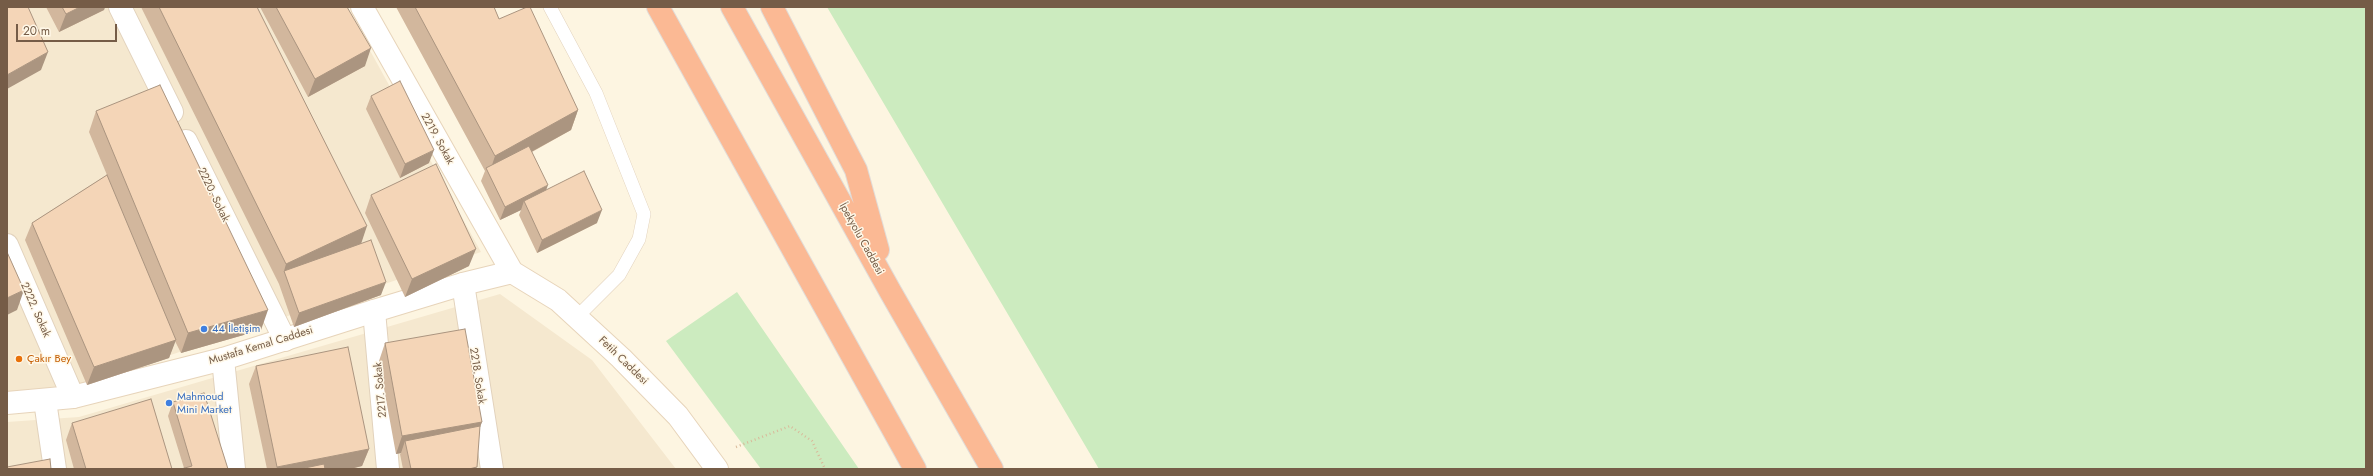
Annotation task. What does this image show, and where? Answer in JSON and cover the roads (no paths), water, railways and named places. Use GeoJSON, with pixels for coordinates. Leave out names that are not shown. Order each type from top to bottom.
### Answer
{"type":"FeatureCollection","features":[{"type":"Feature","properties":{"kind":"highway"},"geometry":{"type":"LineString","coordinates":[[658,7],[915,469]]}},
{"type":"Feature","properties":{"kind":"highway","name":"İpekyolu Caddesi"},"geometry":{"type":"LineString","coordinates":[[732,7],[890,291],[992,469]]}},
{"type":"Feature","properties":{"kind":"highway"},"geometry":{"type":"LineString","coordinates":[[772,7],[856,170],[890,291]]}},
{"type":"Feature","properties":{"kind":"street","name":"2220. Sokak"},"geometry":{"type":"LineString","coordinates":[[120,7],[285,340]]}},
{"type":"Feature","properties":{"kind":"street","name":"2219. Sokak"},"geometry":{"type":"LineString","coordinates":[[362,7],[512,272]]}},
{"type":"Feature","properties":{"kind":"street","name":"2222. Sokak"},"geometry":{"type":"LineString","coordinates":[[7,245],[74,397]]}},
{"type":"Feature","properties":{"kind":"street","name":"Mustafa Kemal Caddesi"},"geometry":{"type":"LineString","coordinates":[[7,403],[74,397],[222,359],[285,340],[374,310],[463,284],[512,272]]}},
{"type":"Feature","properties":{"kind":"street","name":"Fetih Caddesi"},"geometry":{"type":"LineString","coordinates":[[512,272],[558,300],[577,318],[678,416],[712,463]]}},
{"type":"Feature","properties":{"kind":"street","name":"2218. Sokak"},"geometry":{"type":"LineString","coordinates":[[463,284],[492,469]]}},
{"type":"Feature","properties":{"kind":"street","name":"2217. Sokak"},"geometry":{"type":"LineString","coordinates":[[374,310],[388,469]]}},
{"type":"Feature","properties":{"kind":"street"},"geometry":{"type":"LineString","coordinates":[[222,359],[234,469]]}},
{"type":"Feature","properties":{"kind":"street"},"geometry":{"type":"LineString","coordinates":[[45,400],[55,469]]}},
{"type":"Feature","properties":{"kind":"lane"},"geometry":{"type":"LineString","coordinates":[[550,7],[596,93],[644,214],[639,239],[619,275],[577,318]]}},
{"type":"Feature","properties":{"kind":"place","name":"44 İletişim"},"geometry":{"type":"Point","coordinates":[204,329]}},
{"type":"Feature","properties":{"kind":"place","name":"Çakır Bey"},"geometry":{"type":"Point","coordinates":[19,359]}},
{"type":"Feature","properties":{"kind":"place","name":"Mahmoud Mini Market"},"geometry":{"type":"Point","coordinates":[169,403]}}]}
